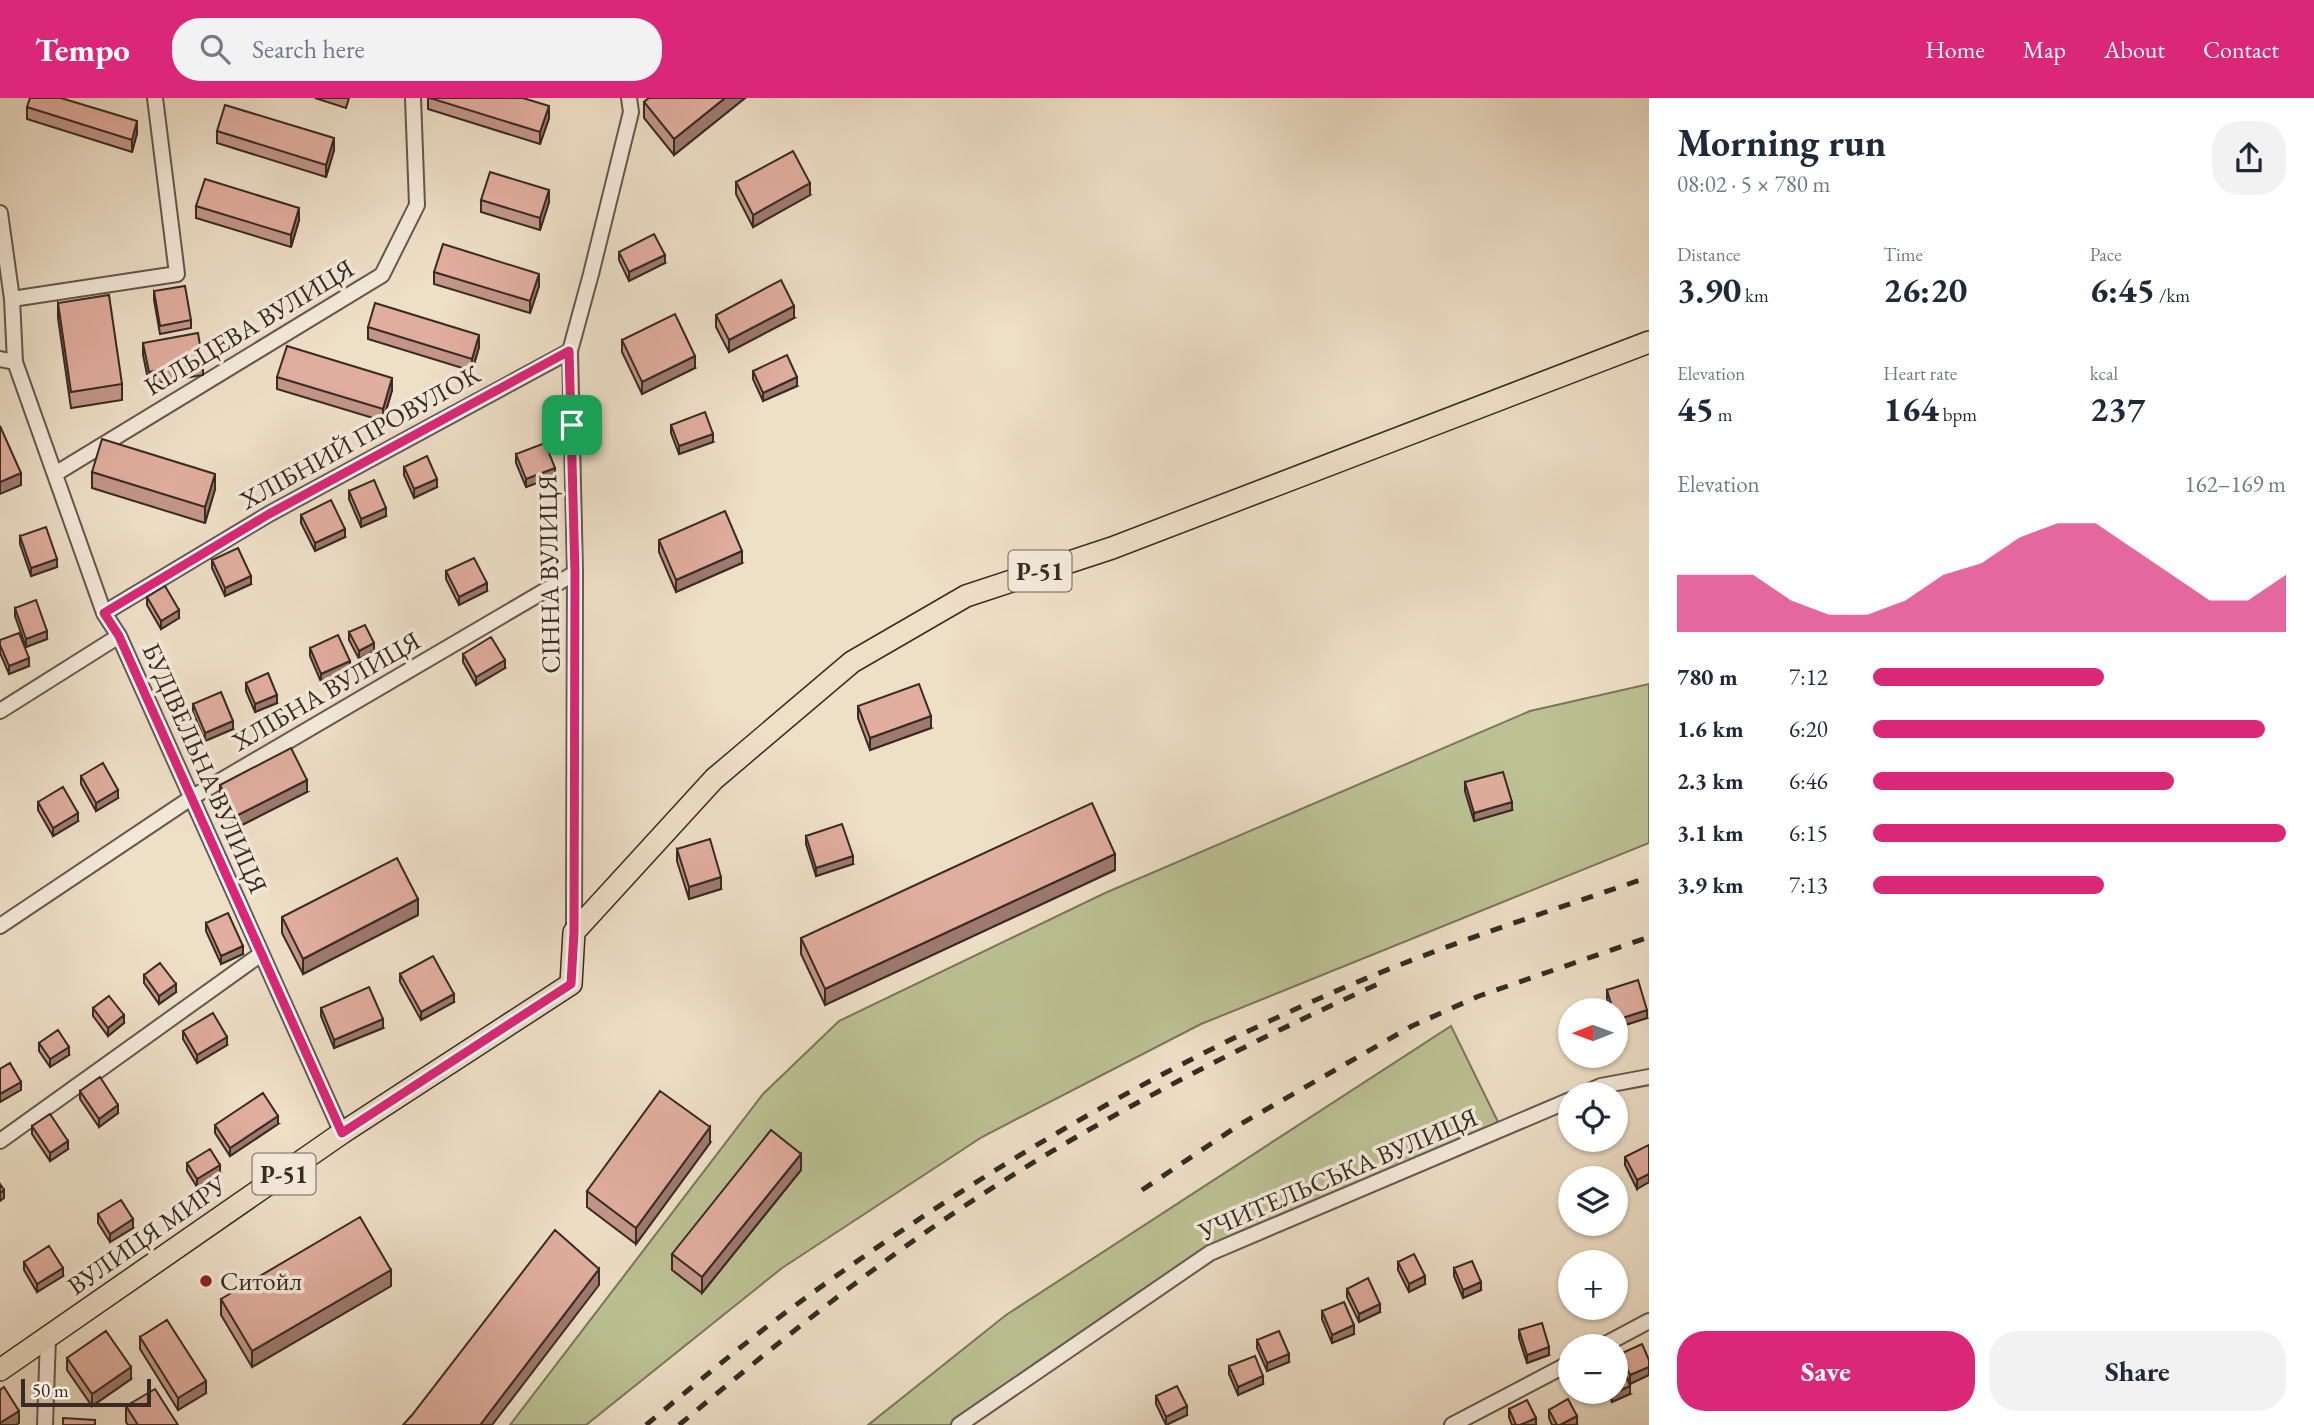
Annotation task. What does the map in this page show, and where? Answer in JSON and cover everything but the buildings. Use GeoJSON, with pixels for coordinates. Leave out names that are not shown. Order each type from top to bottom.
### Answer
{"type":"FeatureCollection","features":[{"type":"Feature","properties":{"kind":"main road","name":"Р-51"},"geometry":{"type":"LineString","coordinates":[[574,932],[714,779],[852,662],[966,596],[1112,548],[1649,342]]}},
{"type":"Feature","properties":{"kind":"main road","name":"ВУЛИЦЯ МИРУ"},"geometry":{"type":"LineString","coordinates":[[0,1370],[342,1133],[571,984],[574,932]]}},
{"type":"Feature","properties":{"kind":"street"},"geometry":{"type":"LineString","coordinates":[[12,299],[177,274],[155,98]]}},
{"type":"Feature","properties":{"kind":"street","name":"КІЛЬЦЕВА ВУЛИЦЯ"},"geometry":{"type":"LineString","coordinates":[[55,474],[382,275],[417,205],[413,98]]}},
{"type":"Feature","properties":{"kind":"street","name":"СІННА ВУЛИЦЯ"},"geometry":{"type":"LineString","coordinates":[[574,932],[575,573],[569,351],[631,112],[629,98]]}},
{"type":"Feature","properties":{"kind":"street","name":"БУДІВЕЛЬНА ВУЛИЦЯ"},"geometry":{"type":"LineString","coordinates":[[0,213],[12,299],[7,360],[55,474],[104,613],[119,636],[342,1133]]}},
{"type":"Feature","properties":{"kind":"street","name":"ХЛІБНИЙ ПРОВУЛОК"},"geometry":{"type":"LineString","coordinates":[[104,613],[269,514],[569,351]]}},
{"type":"Feature","properties":{"kind":"street","name":"ХЛІБНА ВУЛИЦЯ"},"geometry":{"type":"LineString","coordinates":[[0,926],[191,799],[575,573]]}},
{"type":"Feature","properties":{"kind":"street"},"geometry":{"type":"LineString","coordinates":[[0,711],[119,636]]}},
{"type":"Feature","properties":{"kind":"street"},"geometry":{"type":"LineString","coordinates":[[0,1141],[261,954]]}},
{"type":"Feature","properties":{"kind":"street"},"geometry":{"type":"LineString","coordinates":[[1622,1082],[1649,1077]]}},
{"type":"Feature","properties":{"kind":"street","name":"УЧИТЕЛЬСЬКА ВУЛИЦЯ"},"geometry":{"type":"LineString","coordinates":[[959,1425],[1210,1253],[1558,1105]]}},
{"type":"Feature","properties":{"kind":"street"},"geometry":{"type":"LineString","coordinates":[[1625,1334],[1649,1321]]}},
{"type":"Feature","properties":{"kind":"street"},"geometry":{"type":"LineString","coordinates":[[45,1425],[48,1337]]}},
{"type":"Feature","properties":{"kind":"street"},"geometry":{"type":"LineString","coordinates":[[1452,1425],[1558,1369]]}},
{"type":"Feature","properties":{"kind":"green space"},"geometry":{"type":"Polygon","coordinates":[[[1649,684],[1649,843],[1201,1024],[982,1137],[782,1268],[586,1425],[510,1425],[763,1094],[839,1021],[1105,893],[1530,711],[1649,684]]]}},
{"type":"Feature","properties":{"kind":"green space"},"geometry":{"type":"Polygon","coordinates":[[[1451,1026],[1502,1130],[1210,1253],[959,1425],[868,1425],[1006,1315],[1451,1026]]]}},
{"type":"Feature","properties":{"kind":"railway"},"geometry":{"type":"LineString","coordinates":[[646,1425],[764,1329],[865,1256],[990,1174],[1118,1098],[1251,1030],[1358,982],[1482,934],[1649,877]]}},
{"type":"Feature","properties":{"kind":"railway"},"geometry":{"type":"LineString","coordinates":[[1142,1190],[1239,1125],[1412,1026],[1479,996],[1649,937]]}},
{"type":"Feature","properties":{"kind":"railway"},"geometry":{"type":"LineString","coordinates":[[679,1425],[788,1336],[899,1251],[1013,1175],[1192,1074],[1378,984]]}},
{"type":"Feature","properties":{"kind":"place","name":"Ситойл"},"geometry":{"type":"Point","coordinates":[206,1281]}},
{"type":"Feature","properties":{"kind":"route"},"geometry":{"type":"LineString","coordinates":[[569,351],[572,425],[575,573],[574,932],[571,984],[342,1133],[119,636],[104,613],[269,514],[569,351]]}}]}
